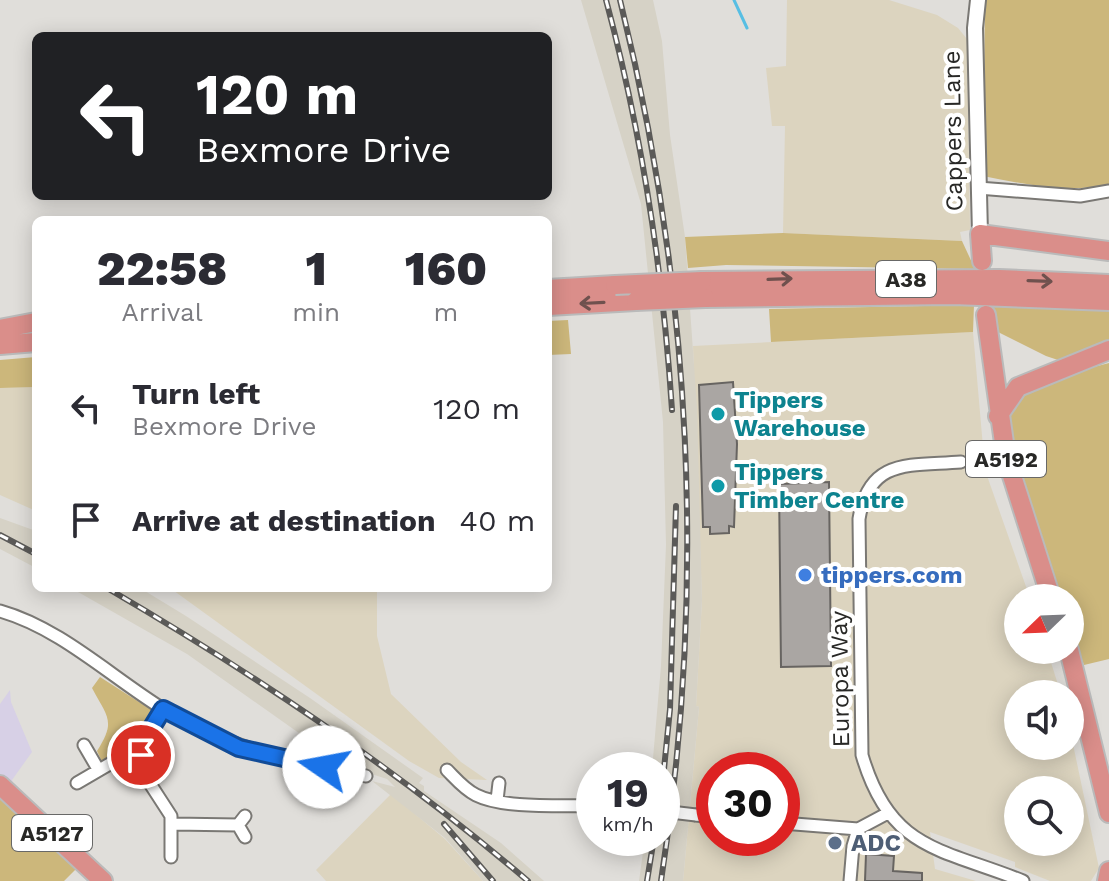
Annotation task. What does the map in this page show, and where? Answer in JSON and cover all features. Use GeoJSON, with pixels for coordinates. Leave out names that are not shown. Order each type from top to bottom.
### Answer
{"type":"FeatureCollection","features":[{"type":"Feature","properties":{"kind":"highway"},"geometry":{"type":"LineString","coordinates":[[980,234],[1109,251]]}},
{"type":"Feature","properties":{"kind":"highway","name":"Cappers Lane"},"geometry":{"type":"LineString","coordinates":[[980,234],[982,261]]}},
{"type":"Feature","properties":{"kind":"highway","name":"A38"},"geometry":{"type":"LineString","coordinates":[[552,306],[636,301],[704,290],[986,279],[1109,284]]}},
{"type":"Feature","properties":{"kind":"highway","name":"A38"},"geometry":{"type":"LineString","coordinates":[[552,289],[615,285],[1109,301]]}},
{"type":"Feature","properties":{"kind":"highway","name":"A5192"},"geometry":{"type":"LineString","coordinates":[[986,315],[998,416],[1021,511],[1046,584]]}},
{"type":"Feature","properties":{"kind":"highway"},"geometry":{"type":"LineString","coordinates":[[0,329],[32,325]]}},
{"type":"Feature","properties":{"kind":"highway"},"geometry":{"type":"LineString","coordinates":[[0,345],[32,342]]}},
{"type":"Feature","properties":{"kind":"highway"},"geometry":{"type":"LineString","coordinates":[[998,416],[1018,387],[1109,350]]}},
{"type":"Feature","properties":{"kind":"highway"},"geometry":{"type":"LineString","coordinates":[[993,376],[1018,387]]}},
{"type":"Feature","properties":{"kind":"highway"},"geometry":{"type":"LineString","coordinates":[[1072,664],[1109,813]]}},
{"type":"Feature","properties":{"kind":"highway","name":"A5127"},"geometry":{"type":"LineString","coordinates":[[0,785],[102,881]]}},
{"type":"Feature","properties":{"kind":"highway"},"geometry":{"type":"LineString","coordinates":[[1108,881],[1109,871]]}},
{"type":"Feature","properties":{"kind":"street","name":"Cappers Lane"},"geometry":{"type":"LineString","coordinates":[[978,0],[975,28],[980,234]]}},
{"type":"Feature","properties":{"kind":"street"},"geometry":{"type":"LineString","coordinates":[[978,188],[1080,196],[1109,191]]}},
{"type":"Feature","properties":{"kind":"street","name":"Europa Way"},"geometry":{"type":"LineString","coordinates":[[961,462],[895,467],[876,479],[862,505],[859,519],[862,755],[873,790],[905,831],[940,852],[1023,881]]}},
{"type":"Feature","properties":{"kind":"street"},"geometry":{"type":"LineString","coordinates":[[0,611],[46,631],[163,709],[239,748],[366,776]]}},
{"type":"Feature","properties":{"kind":"street"},"geometry":{"type":"LineString","coordinates":[[163,709],[146,737],[141,755],[147,779],[168,808],[173,824],[171,857]]}},
{"type":"Feature","properties":{"kind":"street"},"geometry":{"type":"LineString","coordinates":[[84,745],[98,769]]}},
{"type":"Feature","properties":{"kind":"street"},"geometry":{"type":"LineString","coordinates":[[77,783],[98,769],[128,756],[141,755]]}},
{"type":"Feature","properties":{"kind":"street"},"geometry":{"type":"LineString","coordinates":[[447,770],[471,792],[497,800],[576,805]]}},
{"type":"Feature","properties":{"kind":"street"},"geometry":{"type":"LineString","coordinates":[[497,800],[499,783]]}},
{"type":"Feature","properties":{"kind":"street"},"geometry":{"type":"LineString","coordinates":[[800,824],[858,829],[888,813]]}},
{"type":"Feature","properties":{"kind":"street"},"geometry":{"type":"LineString","coordinates":[[173,824],[241,820],[245,837]]}},
{"type":"Feature","properties":{"kind":"street"},"geometry":{"type":"LineString","coordinates":[[850,881],[858,829]]}},
{"type":"Feature","properties":{"kind":"shaded area"},"geometry":{"type":"Polygon","coordinates":[[[581,0],[653,0],[662,41],[670,135],[685,237],[697,408],[702,600],[696,706],[699,707],[683,881],[639,881],[642,856],[680,856],[680,752],[654,752],[666,545],[663,422],[641,204],[581,0]]]}},
{"type":"Feature","properties":{"kind":"shaded area"},"geometry":{"type":"Polygon","coordinates":[[[787,0],[889,0],[937,15],[958,28],[967,39],[970,230],[960,232],[962,241],[783,233],[785,126],[772,126],[766,68],[786,66],[787,0]]]}},
{"type":"Feature","properties":{"kind":"shaded area"},"geometry":{"type":"Polygon","coordinates":[[[985,0],[1109,0],[1109,184],[1062,188],[983,176],[985,0]]]}},
{"type":"Feature","properties":{"kind":"shaded area"},"geometry":{"type":"Polygon","coordinates":[[[783,233],[962,241],[975,269],[726,265],[688,268],[685,237],[783,233]]]}},
{"type":"Feature","properties":{"kind":"shaded area"},"geometry":{"type":"Polygon","coordinates":[[[994,304],[1109,308],[1109,342],[1058,360],[998,332],[993,321],[994,304]]]}},
{"type":"Feature","properties":{"kind":"shaded area"},"geometry":{"type":"Polygon","coordinates":[[[974,305],[973,332],[771,342],[769,309],[974,305]]]}},
{"type":"Feature","properties":{"kind":"shaded area"},"geometry":{"type":"Polygon","coordinates":[[[568,320],[571,354],[552,355],[552,321],[568,320]]]}},
{"type":"Feature","properties":{"kind":"shaded area"},"geometry":{"type":"Polygon","coordinates":[[[973,332],[985,470],[1025,584],[1004,584],[1004,664],[1051,664],[1057,680],[1004,680],[1004,760],[1076,760],[1080,776],[1004,776],[1004,856],[1084,856],[1084,797],[1099,868],[1091,881],[1050,881],[1015,867],[1015,862],[930,832],[935,869],[976,881],[683,881],[699,707],[696,706],[702,600],[693,346],[973,332]]]}},
{"type":"Feature","properties":{"kind":"shaded area"},"geometry":{"type":"Polygon","coordinates":[[[32,357],[32,387],[0,388],[0,360],[32,357]]]}},
{"type":"Feature","properties":{"kind":"shaded area"},"geometry":{"type":"Polygon","coordinates":[[[1109,363],[1109,659],[1084,665],[1084,584],[1056,584],[1024,491],[1008,414],[1024,391],[1056,377],[1109,363]]]}},
{"type":"Feature","properties":{"kind":"shaded area"},"geometry":{"type":"Polygon","coordinates":[[[32,387],[32,509],[0,495],[0,388],[32,387]]]}},
{"type":"Feature","properties":{"kind":"shaded area"},"geometry":{"type":"Polygon","coordinates":[[[0,518],[32,530],[32,566],[0,549],[0,518]]]}},
{"type":"Feature","properties":{"kind":"shaded area"},"geometry":{"type":"Polygon","coordinates":[[[78,592],[147,592],[186,616],[423,778],[419,783],[424,786],[424,791],[501,843],[544,881],[483,881],[445,838],[372,781],[395,787],[387,779],[356,769],[313,743],[187,654],[78,592]]]}},
{"type":"Feature","properties":{"kind":"shaded area"},"geometry":{"type":"Polygon","coordinates":[[[176,592],[377,592],[377,636],[391,694],[461,762],[487,780],[439,778],[409,761],[176,592]]]}},
{"type":"Feature","properties":{"kind":"shaded area"},"geometry":{"type":"Polygon","coordinates":[[[100,677],[153,711],[138,735],[135,748],[102,762],[97,751],[106,733],[108,720],[92,688],[100,677]]]}},
{"type":"Feature","properties":{"kind":"shaded area"},"geometry":{"type":"Polygon","coordinates":[[[10,690],[11,702],[32,752],[12,780],[16,792],[0,776],[0,704],[10,690]]]}},
{"type":"Feature","properties":{"kind":"shaded area"},"geometry":{"type":"Polygon","coordinates":[[[391,794],[445,839],[483,881],[326,881],[316,870],[391,794]]]}},
{"type":"Feature","properties":{"kind":"shaded area"},"geometry":{"type":"Polygon","coordinates":[[[0,795],[78,867],[64,881],[0,881],[0,795]]]}},
{"type":"Feature","properties":{"kind":"building"},"geometry":{"type":"Polygon","coordinates":[[[733,382],[737,444],[734,527],[729,526],[729,533],[710,534],[710,527],[703,527],[699,385],[733,382]]]}},
{"type":"Feature","properties":{"kind":"building","name":"tippers.com"},"geometry":{"type":"Polygon","coordinates":[[[829,482],[831,666],[781,667],[779,484],[829,482]]]}},
{"type":"Feature","properties":{"kind":"building"},"geometry":{"type":"Polygon","coordinates":[[[866,854],[894,856],[893,871],[922,873],[922,881],[865,881],[866,854]]]}},
{"type":"Feature","properties":{"kind":"waterway"},"geometry":{"type":"LineString","coordinates":[[734,0],[747,28]]}},
{"type":"Feature","properties":{"kind":"railway"},"geometry":{"type":"LineString","coordinates":[[606,0],[630,101],[649,203],[663,306],[672,410]]}},
{"type":"Feature","properties":{"kind":"railway"},"geometry":{"type":"LineString","coordinates":[[620,0],[644,109],[663,218],[677,328],[685,439],[687,549],[684,660],[675,771],[661,881]]}},
{"type":"Feature","properties":{"kind":"railway"},"geometry":{"type":"LineString","coordinates":[[666,752],[670,709],[676,506]]}},
{"type":"Feature","properties":{"kind":"railway"},"geometry":{"type":"LineString","coordinates":[[0,535],[32,552]]}},
{"type":"Feature","properties":{"kind":"railway"},"geometry":{"type":"LineString","coordinates":[[114,592],[324,725],[428,800],[528,881]]}},
{"type":"Feature","properties":{"kind":"railway"},"geometry":{"type":"LineString","coordinates":[[444,824],[493,881]]}},
{"type":"Feature","properties":{"kind":"railway"},"geometry":{"type":"LineString","coordinates":[[647,881],[651,856]]}},
{"type":"Feature","properties":{"kind":"place","name":"Tippers Warehouse"},"geometry":{"type":"Point","coordinates":[718,414]}},
{"type":"Feature","properties":{"kind":"place","name":"Tippers Timber Centre"},"geometry":{"type":"Point","coordinates":[718,486]}},
{"type":"Feature","properties":{"kind":"place","name":"tippers.com"},"geometry":{"type":"Point","coordinates":[805,575]}},
{"type":"Feature","properties":{"kind":"place","name":"ADC"},"geometry":{"type":"Point","coordinates":[835,843]}},
{"type":"Feature","properties":{"kind":"route"},"geometry":{"type":"LineString","coordinates":[[141,755],[146,737],[163,709],[239,748],[324,767]]}}]}
